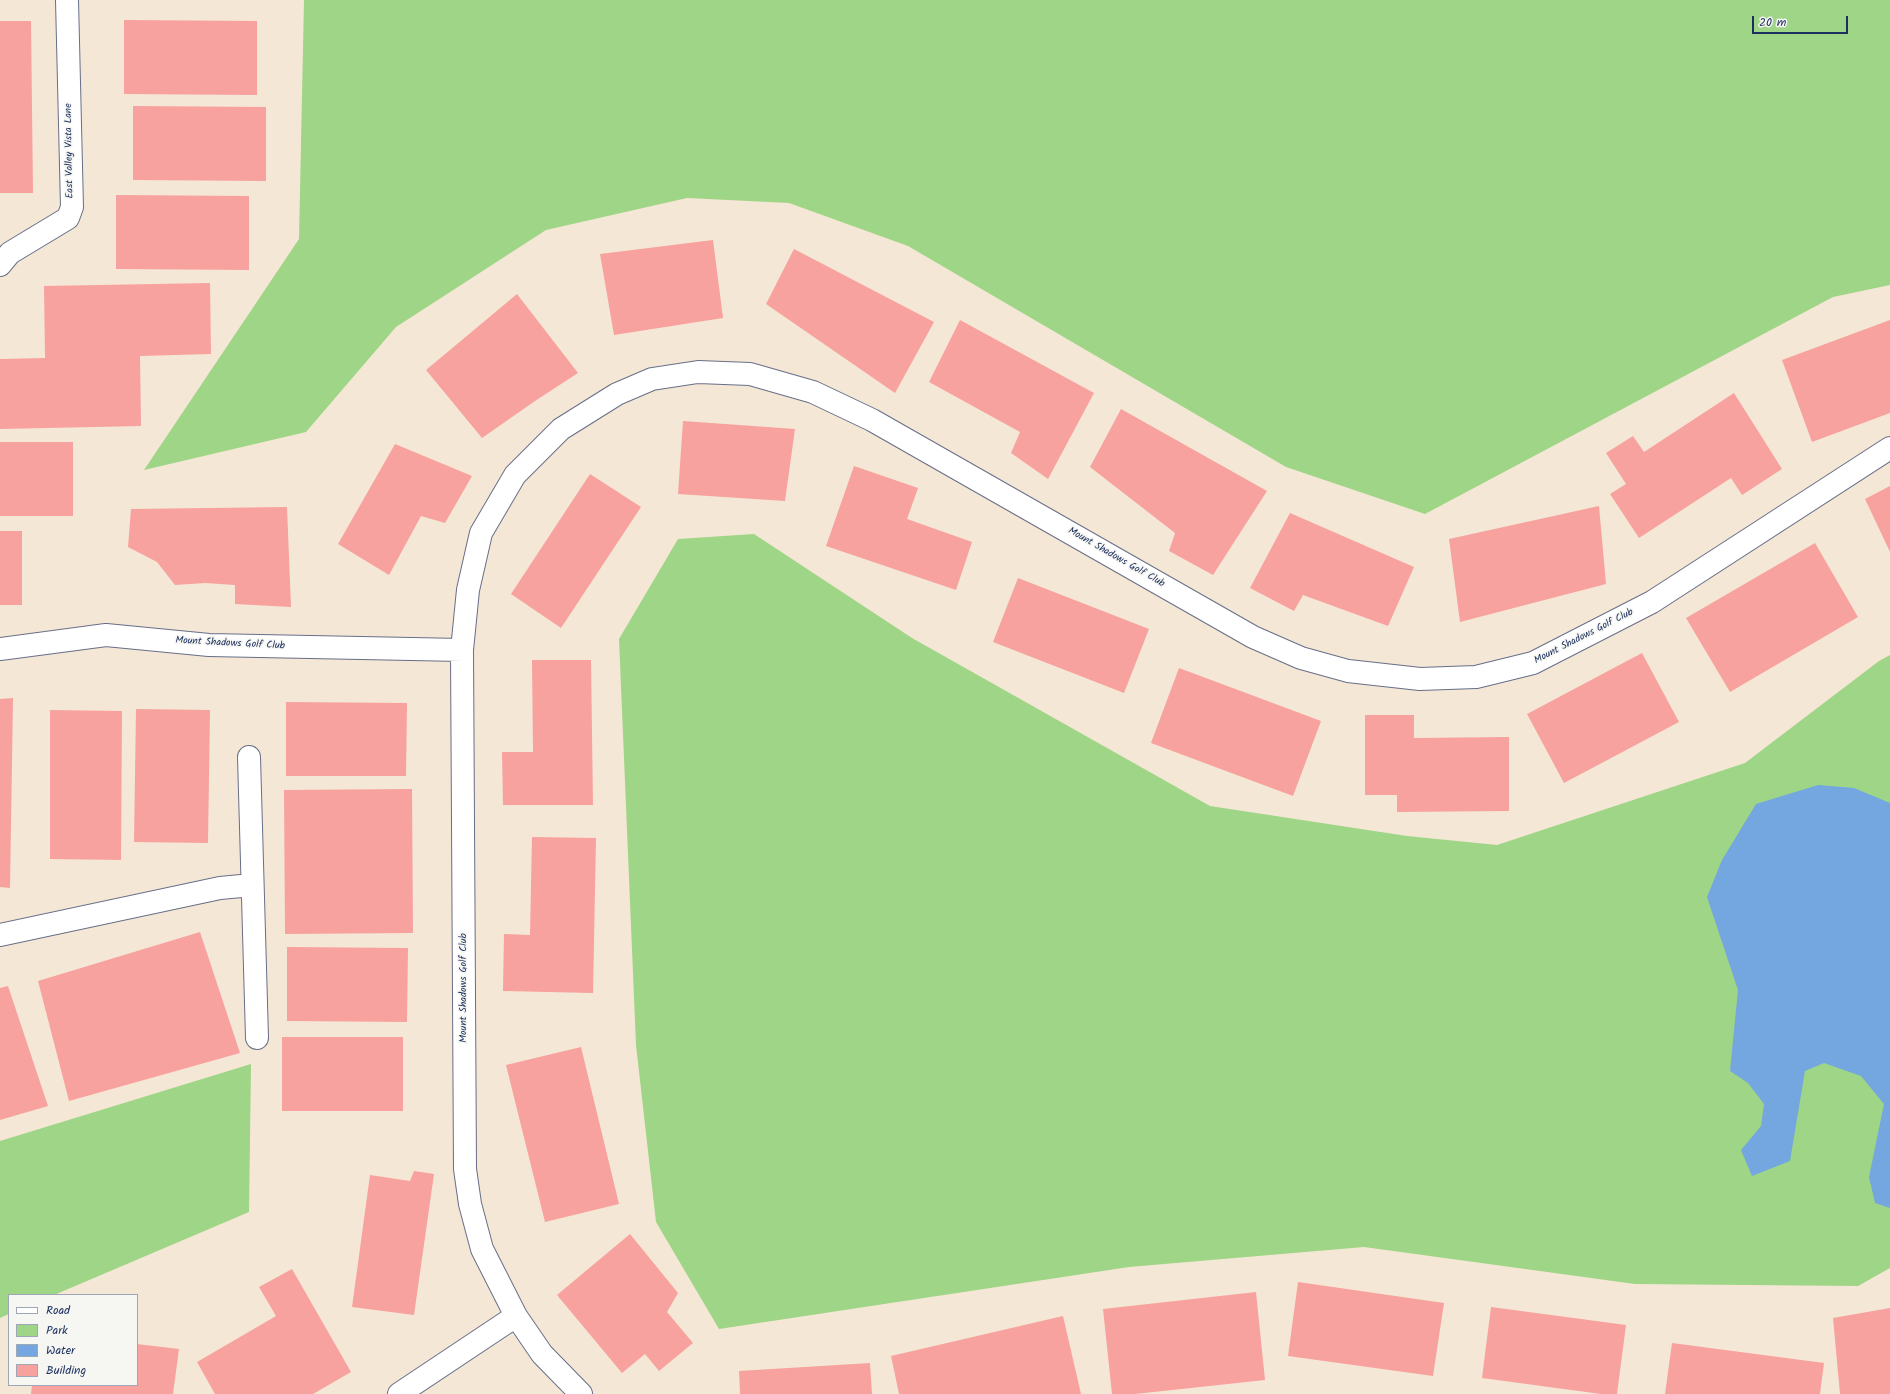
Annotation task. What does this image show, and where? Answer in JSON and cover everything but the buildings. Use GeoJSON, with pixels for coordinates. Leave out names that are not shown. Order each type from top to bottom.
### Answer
{"type":"FeatureCollection","features":[{"type":"Feature","properties":{"kind":"street","name":"East Valley Vista Lane"},"geometry":{"type":"LineString","coordinates":[[0,265],[10,253],[68,218],[72,207],[66,0]]}},
{"type":"Feature","properties":{"kind":"street","name":"Mount Shadows Golf Club"},"geometry":{"type":"LineString","coordinates":[[581,1394],[542,1354],[516,1316],[482,1249],[470,1204],[465,1169],[462,650],[468,590],[481,533],[515,475],[561,430],[617,394],[652,379],[698,372],[750,374],[813,392],[872,420],[1253,637],[1300,658],[1348,671],[1420,679],[1476,677],[1533,663],[1547,657],[1652,602],[1890,448]]}},
{"type":"Feature","properties":{"kind":"street","name":"Mount Shadows Golf Club"},"geometry":{"type":"LineString","coordinates":[[0,649],[106,635],[209,645],[462,650]]}},
{"type":"Feature","properties":{"kind":"street"},"geometry":{"type":"LineString","coordinates":[[248,757],[257,1038]]}},
{"type":"Feature","properties":{"kind":"street"},"geometry":{"type":"LineString","coordinates":[[0,935],[220,888],[252,885]]}},
{"type":"Feature","properties":{"kind":"street"},"geometry":{"type":"LineString","coordinates":[[399,1394],[516,1316]]}},
{"type":"Feature","properties":{"kind":"green space"},"geometry":{"type":"Polygon","coordinates":[[[304,0],[1890,0],[1890,285],[1833,297],[1425,514],[1286,467],[908,246],[789,203],[687,198],[546,230],[396,327],[306,432],[144,470],[299,239],[304,0]]]}},
{"type":"Feature","properties":{"kind":"green space"},"geometry":{"type":"Polygon","coordinates":[[[754,534],[912,638],[1210,806],[1407,836],[1497,845],[1745,763],[1879,661],[1890,655],[1890,1268],[1858,1286],[1635,1284],[1364,1247],[1129,1267],[719,1329],[656,1222],[636,1045],[619,639],[678,539],[754,534]]]}},
{"type":"Feature","properties":{"kind":"green space"},"geometry":{"type":"Polygon","coordinates":[[[251,1064],[249,1212],[56,1294],[8,1294],[8,1314],[0,1318],[0,1141],[251,1064]]]}},
{"type":"Feature","properties":{"kind":"water"},"geometry":{"type":"Polygon","coordinates":[[[1818,785],[1854,788],[1890,803],[1890,1208],[1875,1203],[1869,1177],[1884,1104],[1861,1076],[1824,1063],[1805,1071],[1790,1161],[1752,1176],[1741,1150],[1761,1126],[1764,1104],[1748,1083],[1730,1071],[1738,990],[1707,897],[1722,860],[1756,804],[1818,785]]]}}]}
